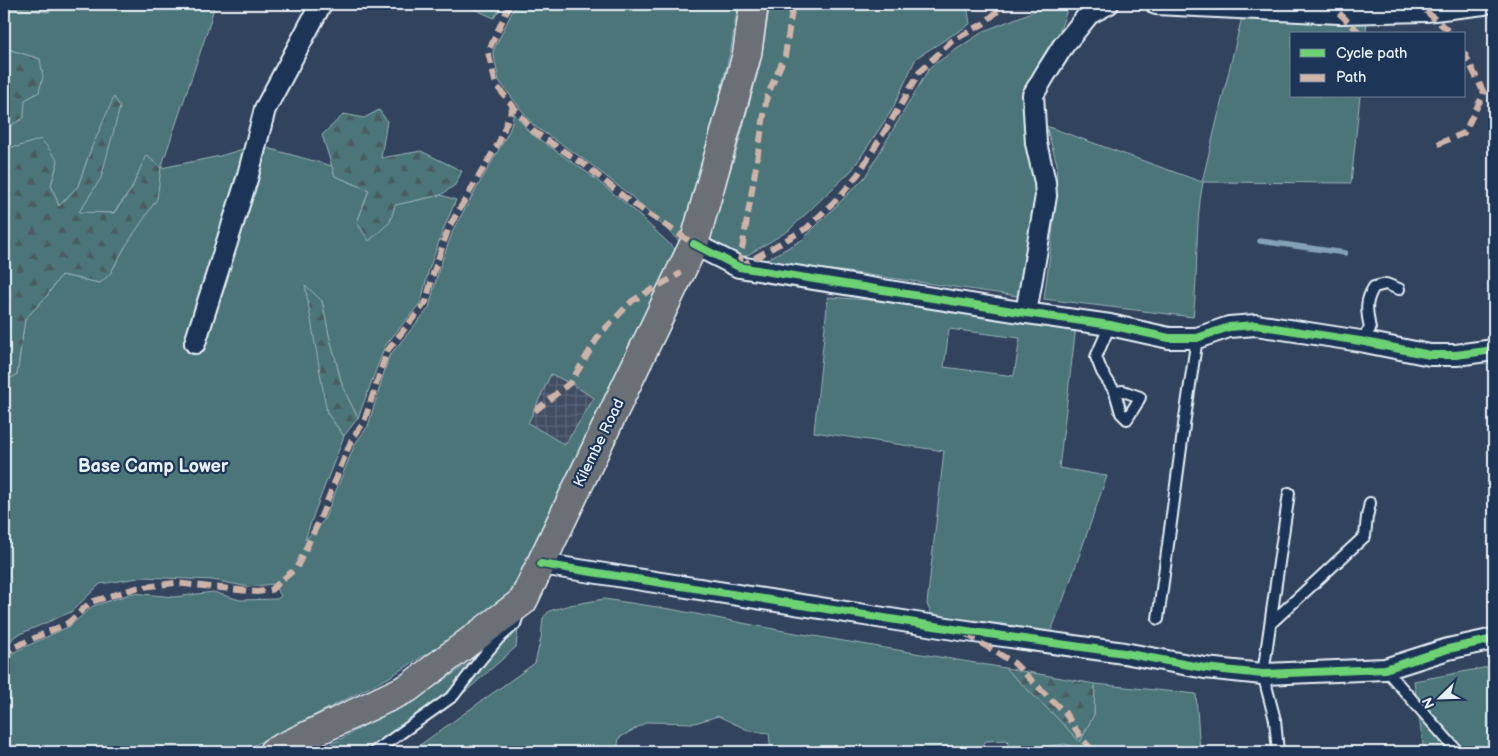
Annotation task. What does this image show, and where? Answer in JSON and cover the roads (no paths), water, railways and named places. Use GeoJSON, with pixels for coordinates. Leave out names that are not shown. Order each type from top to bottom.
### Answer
{"type":"FeatureCollection","features":[{"type":"Feature","properties":{"kind":"main road","name":"Kilembe Road"},"geometry":{"type":"LineString","coordinates":[[273,752],[408,688],[523,601],[694,244],[747,54],[754,4]]}},
{"type":"Feature","properties":{"kind":"street"},"geometry":{"type":"LineString","coordinates":[[195,343],[241,197],[265,109],[321,4]]}},
{"type":"Feature","properties":{"kind":"street"},"geometry":{"type":"LineString","coordinates":[[1026,313],[1046,196],[1045,182],[1036,143],[1033,95],[1063,46],[1089,14],[1108,4]]}},
{"type":"Feature","properties":{"kind":"street"},"geometry":{"type":"LineString","coordinates":[[1156,4],[1340,13],[1426,11],[1484,4]]}},
{"type":"Feature","properties":{"kind":"street"},"geometry":{"type":"LineString","coordinates":[[694,244],[739,267],[1110,325],[1169,338],[1197,338],[1229,327],[1256,325],[1360,341],[1430,355],[1456,355],[1494,350]]}},
{"type":"Feature","properties":{"kind":"street"},"geometry":{"type":"LineString","coordinates":[[541,564],[960,630],[1124,653],[1205,668],[1263,674],[1385,669],[1448,649],[1494,639]]}},
{"type":"Feature","properties":{"kind":"lane"},"geometry":{"type":"LineString","coordinates":[[1360,341],[1370,329],[1367,312],[1368,297],[1374,286],[1386,284],[1398,289]]}},
{"type":"Feature","properties":{"kind":"lane"},"geometry":{"type":"LineString","coordinates":[[1110,325],[1096,357],[1102,372],[1115,392]]}},
{"type":"Feature","properties":{"kind":"lane"},"geometry":{"type":"LineString","coordinates":[[1158,620],[1197,338]]}},
{"type":"Feature","properties":{"kind":"lane"},"geometry":{"type":"LineString","coordinates":[[1278,752],[1276,720],[1263,674],[1289,493]]}},
{"type":"Feature","properties":{"kind":"lane"},"geometry":{"type":"LineString","coordinates":[[1271,623],[1365,536],[1370,503]]}},
{"type":"Feature","properties":{"kind":"lane"},"geometry":{"type":"LineString","coordinates":[[374,752],[453,696],[481,658],[515,624],[523,601]]}},
{"type":"Feature","properties":{"kind":"lane"},"geometry":{"type":"LineString","coordinates":[[1385,669],[1458,752]]}},
{"type":"Feature","properties":{"kind":"waterway"},"geometry":{"type":"LineString","coordinates":[[1260,241],[1345,253]]}},
{"type":"Feature","properties":{"kind":"district","name":"Base Camp Lower"},"geometry":{"type":"Point","coordinates":[153,466]}}]}
